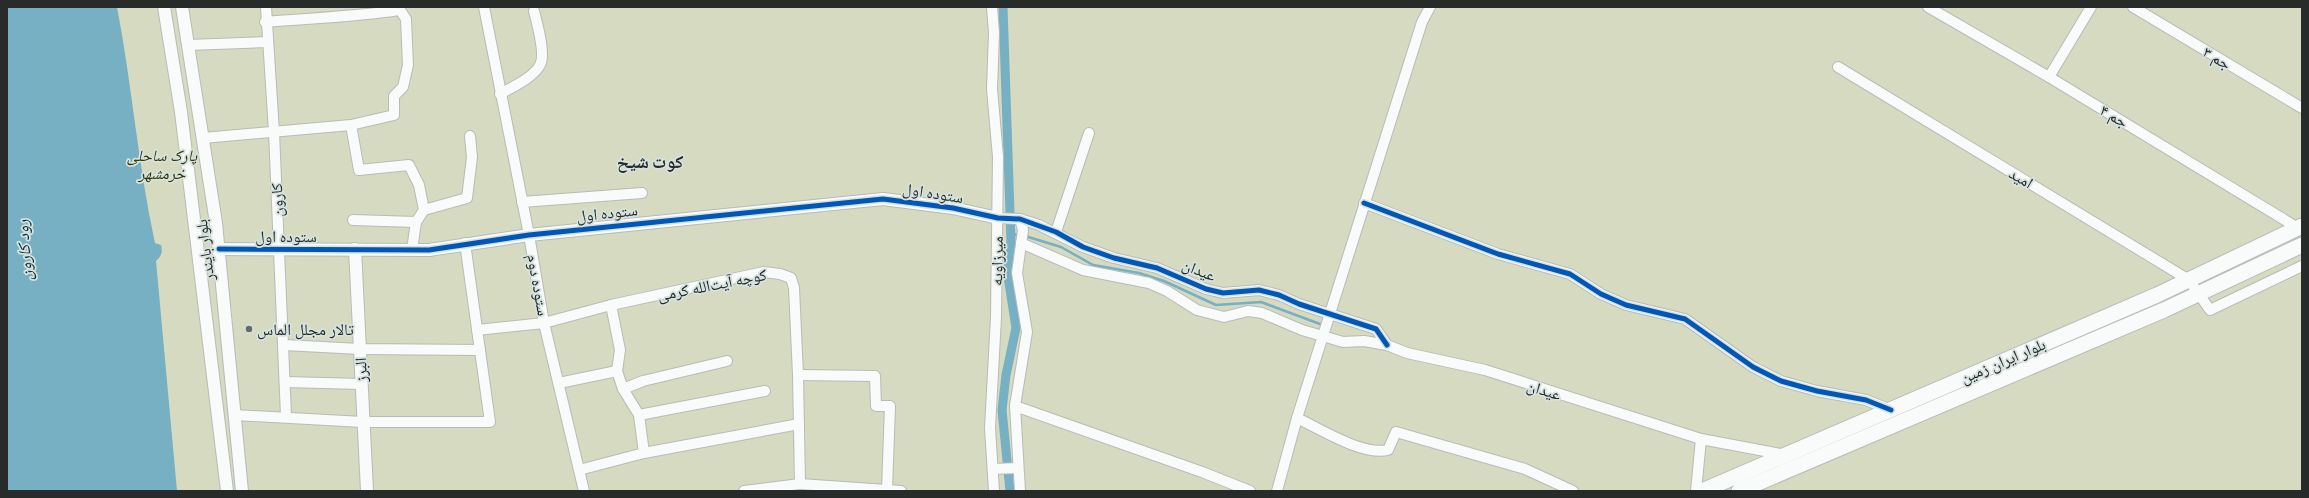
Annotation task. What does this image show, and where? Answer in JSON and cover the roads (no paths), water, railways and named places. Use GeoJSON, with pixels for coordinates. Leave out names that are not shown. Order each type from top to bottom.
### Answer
{"type":"FeatureCollection","features":[{"type":"Feature","properties":{"kind":"main road","name":"بلوار ایران زمین"},"geometry":{"type":"LineString","coordinates":[[1702,491],[2189,280],[2300,227]]}},
{"type":"Feature","properties":{"kind":"main road","name":"بلوار ایران زمین"},"geometry":{"type":"LineString","coordinates":[[1739,491],[2200,293],[2302,244]]}},
{"type":"Feature","properties":{"kind":"street","name":"بلوار بایندر"},"geometry":{"type":"LineString","coordinates":[[164,7],[181,112],[209,330],[227,491]]}},
{"type":"Feature","properties":{"kind":"street","name":"بلوار بایندر"},"geometry":{"type":"LineString","coordinates":[[182,7],[199,109],[218,249],[228,335],[242,491]]}},
{"type":"Feature","properties":{"kind":"street","name":"کارون"},"geometry":{"type":"LineString","coordinates":[[266,7],[265,22],[274,132],[286,416]]}},
{"type":"Feature","properties":{"kind":"street","name":"ستوده دوم"},"geometry":{"type":"LineString","coordinates":[[484,7],[529,235],[544,323],[584,491]]}},
{"type":"Feature","properties":{"kind":"street","name":"میرزاویه"},"geometry":{"type":"LineString","coordinates":[[992,7],[994,33],[992,89],[998,157],[1000,218],[990,428],[997,469],[994,491]]}},
{"type":"Feature","properties":{"kind":"street"},"geometry":{"type":"LineString","coordinates":[[1277,491],[1297,418],[1364,203],[1422,22],[1430,7]]}},
{"type":"Feature","properties":{"kind":"street","name":"جم ۴"},"geometry":{"type":"LineString","coordinates":[[1928,7],[2049,77],[2300,227]]}},
{"type":"Feature","properties":{"kind":"street"},"geometry":{"type":"LineString","coordinates":[[2049,77],[2091,7]]}},
{"type":"Feature","properties":{"kind":"street","name":"جم ۳"},"geometry":{"type":"LineString","coordinates":[[2133,7],[2302,108]]}},
{"type":"Feature","properties":{"kind":"street"},"geometry":{"type":"LineString","coordinates":[[203,138],[351,125],[394,116],[394,96],[403,87],[408,65],[406,19],[398,8],[359,16],[331,16],[265,22]]}},
{"type":"Feature","properties":{"kind":"street"},"geometry":{"type":"LineString","coordinates":[[500,94],[532,73],[540,65],[543,56],[534,11]]}},
{"type":"Feature","properties":{"kind":"street"},"geometry":{"type":"LineString","coordinates":[[188,45],[267,42]]}},
{"type":"Feature","properties":{"kind":"street","name":"امید"},"geometry":{"type":"LineString","coordinates":[[1838,67],[2189,280],[2200,293],[2210,310],[2302,266]]}},
{"type":"Feature","properties":{"kind":"street"},"geometry":{"type":"LineString","coordinates":[[181,112],[199,109]]}},
{"type":"Feature","properties":{"kind":"street"},"geometry":{"type":"LineString","coordinates":[[351,125],[359,170],[409,165],[419,185],[424,210]]}},
{"type":"Feature","properties":{"kind":"street"},"geometry":{"type":"LineString","coordinates":[[1056,232],[1089,133]]}},
{"type":"Feature","properties":{"kind":"street"},"geometry":{"type":"LineString","coordinates":[[412,250],[416,222],[424,210],[467,198],[472,157],[470,136]]}},
{"type":"Feature","properties":{"kind":"street"},"geometry":{"type":"LineString","coordinates":[[522,202],[642,193]]}},
{"type":"Feature","properties":{"kind":"street","name":"ستوده اول"},"geometry":{"type":"LineString","coordinates":[[218,249],[429,250],[465,243],[529,235],[883,199],[953,208],[1000,218]]}},
{"type":"Feature","properties":{"kind":"street"},"geometry":{"type":"LineString","coordinates":[[1364,203],[1498,254],[1570,274],[1601,294],[1626,304],[1685,319],[1754,367],[1780,381],[1817,391],[1866,400],[1891,410]]}},
{"type":"Feature","properties":{"kind":"street","name":"عیدان"},"geometry":{"type":"LineString","coordinates":[[1000,218],[1018,219],[1056,232],[1084,247],[1114,258],[1157,268],[1206,289],[1224,293],[1259,290],[1279,295],[1299,304],[1376,329],[1387,345]]}},
{"type":"Feature","properties":{"kind":"street"},"geometry":{"type":"LineString","coordinates":[[1018,219],[1022,237],[1017,273],[1027,332],[1015,406],[1016,468],[1020,491]]}},
{"type":"Feature","properties":{"kind":"street"},"geometry":{"type":"LineString","coordinates":[[354,220],[416,222]]}},
{"type":"Feature","properties":{"kind":"street","name":"عیدان"},"geometry":{"type":"LineString","coordinates":[[1022,237],[1083,270],[1148,283],[1167,291],[1197,310],[1224,317],[1248,311],[1262,313],[1302,330],[1343,342],[1364,341],[1387,345],[1407,353],[1485,370],[1701,439],[1786,455]]}},
{"type":"Feature","properties":{"kind":"street"},"geometry":{"type":"LineString","coordinates":[[234,415],[286,416],[363,422],[490,422],[465,243]]}},
{"type":"Feature","properties":{"kind":"street","name":"البرز"},"geometry":{"type":"LineString","coordinates":[[355,249],[367,491]]}},
{"type":"Feature","properties":{"kind":"street","name":"کوچه آیت‌الله کرمی"},"geometry":{"type":"LineString","coordinates":[[477,330],[544,323],[612,305],[764,272],[780,274],[791,278],[794,288],[798,375],[800,484]]}},
{"type":"Feature","properties":{"kind":"street"},"geometry":{"type":"LineString","coordinates":[[612,305],[620,350],[618,371],[623,389],[639,415],[644,453]]}},
{"type":"Feature","properties":{"kind":"street"},"geometry":{"type":"LineString","coordinates":[[284,345],[360,349],[480,350]]}},
{"type":"Feature","properties":{"kind":"street"},"geometry":{"type":"LineString","coordinates":[[623,389],[643,381],[727,361]]}},
{"type":"Feature","properties":{"kind":"street"},"geometry":{"type":"LineString","coordinates":[[559,383],[618,371]]}},
{"type":"Feature","properties":{"kind":"street"},"geometry":{"type":"LineString","coordinates":[[798,375],[875,376],[876,406],[890,406],[887,490]]}},
{"type":"Feature","properties":{"kind":"street"},"geometry":{"type":"LineString","coordinates":[[285,382],[361,384]]}},
{"type":"Feature","properties":{"kind":"street"},"geometry":{"type":"LineString","coordinates":[[639,415],[765,391]]}},
{"type":"Feature","properties":{"kind":"street"},"geometry":{"type":"LineString","coordinates":[[1015,406],[1202,472],[1250,491]]}},
{"type":"Feature","properties":{"kind":"street"},"geometry":{"type":"LineString","coordinates":[[1297,418],[1342,441],[1380,452],[1388,450],[1396,432],[1525,470],[1573,491]]}},
{"type":"Feature","properties":{"kind":"street"},"geometry":{"type":"LineString","coordinates":[[579,470],[644,453],[799,424]]}},
{"type":"Feature","properties":{"kind":"street"},"geometry":{"type":"LineString","coordinates":[[1696,491],[1701,439]]}},
{"type":"Feature","properties":{"kind":"street"},"geometry":{"type":"LineString","coordinates":[[221,446],[237,444]]}},
{"type":"Feature","properties":{"kind":"street"},"geometry":{"type":"LineString","coordinates":[[997,469],[1016,468]]}},
{"type":"Feature","properties":{"kind":"street"},"geometry":{"type":"LineString","coordinates":[[744,491],[800,484],[901,491]]}},
{"type":"Feature","properties":{"kind":"water","name":"رود کارون"},"geometry":{"type":"Polygon","coordinates":[[[7,7],[117,7],[149,214],[155,243],[161,245],[162,248],[161,254],[156,261],[177,491],[7,491],[7,7]]]}},
{"type":"Feature","properties":{"kind":"waterway"},"geometry":{"type":"LineString","coordinates":[[1003,7],[1011,242],[1007,270],[1016,328],[1006,375],[1002,410],[1010,491]]}},
{"type":"Feature","properties":{"kind":"waterway"},"geometry":{"type":"LineString","coordinates":[[1011,234],[1020,235]]}},
{"type":"Feature","properties":{"kind":"waterway"},"geometry":{"type":"LineString","coordinates":[[1025,236],[1061,247],[1093,265],[1139,273],[1164,281],[1216,305],[1261,302],[1320,324]]}},
{"type":"Feature","properties":{"kind":"place","name":"تالار مجلل الماس"},"geometry":{"type":"Point","coordinates":[249,329]}},
{"type":"Feature","properties":{"kind":"district","name":"کوت شیخ"},"geometry":{"type":"Point","coordinates":[650,162]}},
{"type":"Feature","properties":{"kind":"park label","name":"پارک ساحلی خرمشهر"},"geometry":{"type":"Point","coordinates":[162,164]}}]}
